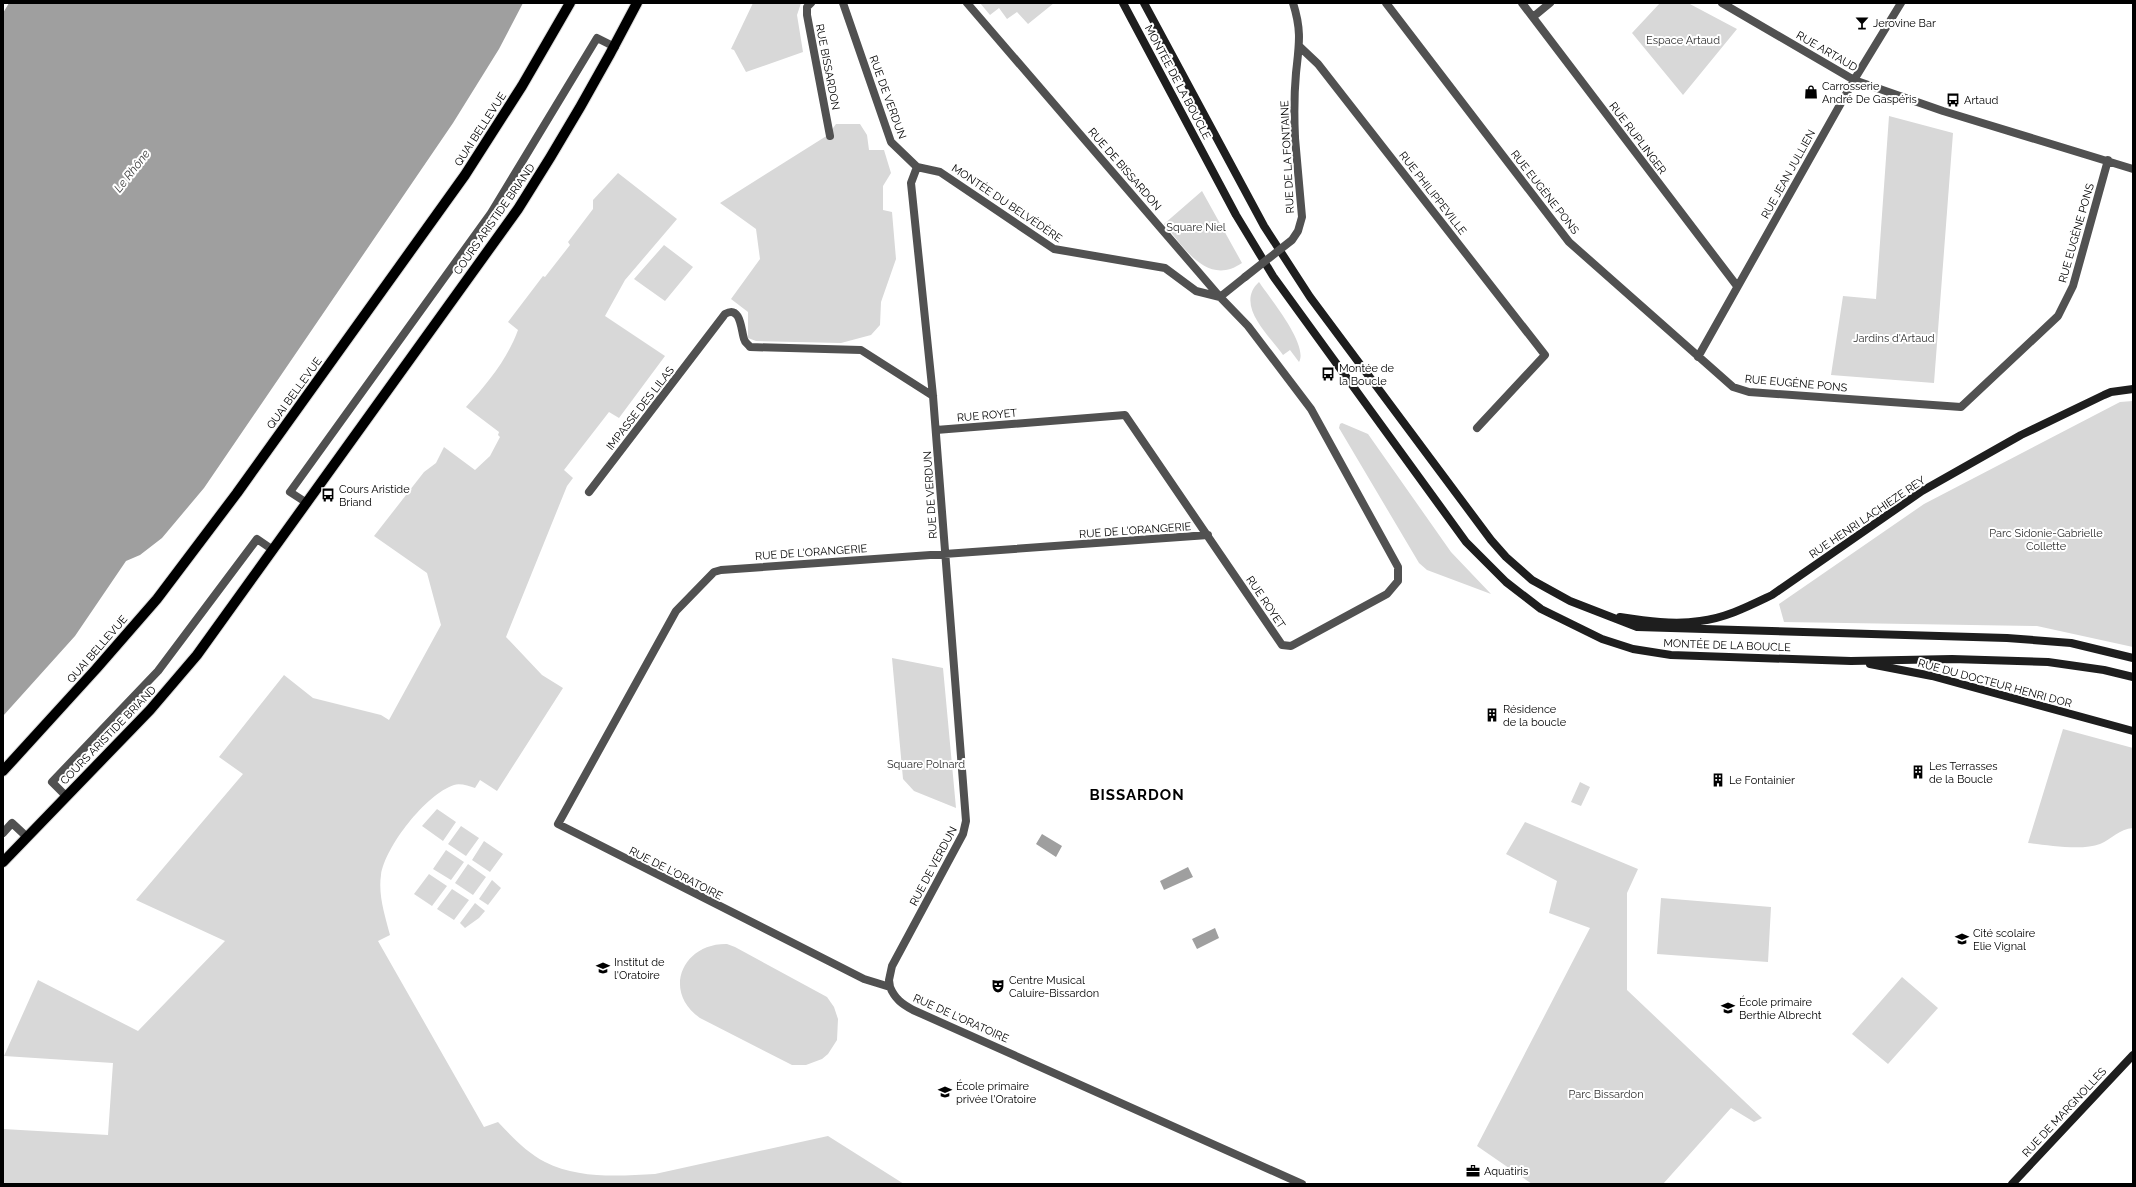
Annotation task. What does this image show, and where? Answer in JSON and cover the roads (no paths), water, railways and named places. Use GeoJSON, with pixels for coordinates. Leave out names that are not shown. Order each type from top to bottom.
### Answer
{"type":"FeatureCollection","features":[{"type":"Feature","properties":{"kind":"main road","name":"QUAI BELLEVUE"},"geometry":{"type":"LineString","coordinates":[[3,771],[96,669],[157,599],[237,493],[465,175],[522,86],[569,3]]}},
{"type":"Feature","properties":{"kind":"main road","name":"COURS ARISTIDE BRIAND"},"geometry":{"type":"LineString","coordinates":[[3,862],[175,682],[197,655],[518,208],[546,165],[615,47],[637,3]]}},
{"type":"Feature","properties":{"kind":"main road","name":"MONTÉE DE LA BOUCLE"},"geometry":{"type":"LineString","coordinates":[[1123,3],[1236,215],[1273,276],[1466,542],[1506,582],[1541,610],[1602,639],[1633,649],[1671,656],[1851,661],[1952,659],[2048,662],[2104,670],[2133,678]]}},
{"type":"Feature","properties":{"kind":"main road","name":"MONTÉE DE LA BOUCLE"},"geometry":{"type":"LineString","coordinates":[[1144,3],[1264,226],[1315,304],[1487,534],[1506,557],[1532,580],[1570,601],[1637,627],[2007,638],[2071,643],[2133,658]]}},
{"type":"Feature","properties":{"kind":"main road","name":"RUE HENRI LACHIEZE REY"},"geometry":{"type":"LineString","coordinates":[[1605,615],[1645,621],[1700,621],[1723,616],[1749,606],[1772,595],[1922,491],[2015,438],[2111,392],[2133,389]]}},
{"type":"Feature","properties":{"kind":"main road","name":"RUE DU DOCTEUR HENRI DOR"},"geometry":{"type":"LineString","coordinates":[[1851,661],[1932,676],[2133,731]]}},
{"type":"Feature","properties":{"kind":"main road","name":"RUE DE MARGNOLLES"},"geometry":{"type":"LineString","coordinates":[[2012,1184],[2133,1055]]}},
{"type":"Feature","properties":{"kind":"street","name":"RUE BISSARDON"},"geometry":{"type":"LineString","coordinates":[[811,3],[807,7],[807,15],[830,136]]}},
{"type":"Feature","properties":{"kind":"street","name":"RUE DE VERDUN"},"geometry":{"type":"LineString","coordinates":[[843,3],[891,142],[917,167],[911,183],[936,430],[966,821],[963,834],[892,966],[889,980],[890,987]]}},
{"type":"Feature","properties":{"kind":"street","name":"RUE DE BISSARDON"},"geometry":{"type":"LineString","coordinates":[[967,3],[1220,297],[1248,326],[1266,350]]}},
{"type":"Feature","properties":{"kind":"street","name":"RUE DE LA FONTAINE"},"geometry":{"type":"LineString","coordinates":[[1220,297],[1292,240],[1298,232],[1302,217],[1294,104],[1300,47],[1300,30],[1293,3]]}},
{"type":"Feature","properties":{"kind":"street","name":"RUE EUGÈNE PONS"},"geometry":{"type":"LineString","coordinates":[[1386,3],[1569,242],[1733,387],[1749,392],[1961,407],[2058,316],[2073,286],[2108,160]]}},
{"type":"Feature","properties":{"kind":"street","name":"RUE RUPLINGER"},"geometry":{"type":"LineString","coordinates":[[1522,3],[1738,286]]}},
{"type":"Feature","properties":{"kind":"street"},"geometry":{"type":"LineString","coordinates":[[1533,17],[1550,3]]}},
{"type":"Feature","properties":{"kind":"street","name":"RUE ARTAUD"},"geometry":{"type":"LineString","coordinates":[[1722,3],[1854,80],[1943,111],[2108,160],[2133,169]]}},
{"type":"Feature","properties":{"kind":"street","name":"RUE JEAN JULLIEN"},"geometry":{"type":"LineString","coordinates":[[1698,357],[1854,80],[1901,3]]}},
{"type":"Feature","properties":{"kind":"street"},"geometry":{"type":"LineString","coordinates":[[307,503],[290,492],[491,212],[597,38],[615,47]]}},
{"type":"Feature","properties":{"kind":"street","name":"RUE PHILIPPEVILLE"},"geometry":{"type":"LineString","coordinates":[[1300,47],[1318,64],[1545,355],[1477,428]]}},
{"type":"Feature","properties":{"kind":"street","name":"MONTÉE DU BELVÉDÈRE"},"geometry":{"type":"LineString","coordinates":[[917,167],[940,172],[1054,249],[1165,268],[1196,291],[1220,297]]}},
{"type":"Feature","properties":{"kind":"street","name":"IMPASSE DES LILAS"},"geometry":{"type":"LineString","coordinates":[[589,492],[725,314],[734,312],[739,316],[745,342],[750,347],[861,350],[933,396]]}},
{"type":"Feature","properties":{"kind":"street","name":"RUE ROYET"},"geometry":{"type":"LineString","coordinates":[[936,430],[1125,415],[1208,535],[1279,642],[1282,645],[1290,646],[1387,594],[1398,581],[1398,567],[1311,409],[1266,350]]}},
{"type":"Feature","properties":{"kind":"street","name":"RUE DE L'ORANGERIE"},"geometry":{"type":"LineString","coordinates":[[558,824],[676,611],[714,572],[721,570],[1208,535]]}},
{"type":"Feature","properties":{"kind":"street"},"geometry":{"type":"LineString","coordinates":[[66,796],[52,782],[158,671],[257,539],[273,550]]}},
{"type":"Feature","properties":{"kind":"street"},"geometry":{"type":"LineString","coordinates":[[3,833],[12,823],[27,837]]}},
{"type":"Feature","properties":{"kind":"street","name":"RUE DE L'ORATOIRE"},"geometry":{"type":"LineString","coordinates":[[558,824],[857,976],[890,987],[900,1003],[913,1010],[1302,1184]]}},
{"type":"Feature","properties":{"kind":"water","name":"Le Rhône"},"geometry":{"type":"Polygon","coordinates":[[[9,3],[523,3],[499,49],[453,123],[204,488],[162,538],[140,555],[126,561],[75,636],[3,716],[3,13],[9,3]]]}},
{"type":"Feature","properties":{"kind":"water"},"geometry":{"type":"Polygon","coordinates":[[[1042,834],[1062,846],[1056,857],[1036,844],[1042,834]]]}},
{"type":"Feature","properties":{"kind":"water"},"geometry":{"type":"Polygon","coordinates":[[[1188,867],[1193,877],[1164,890],[1160,881],[1188,867]]]}},
{"type":"Feature","properties":{"kind":"water"},"geometry":{"type":"Polygon","coordinates":[[[1215,928],[1219,938],[1197,949],[1192,939],[1215,928]]]}},
{"type":"Feature","properties":{"kind":"place","name":"Jerovine Bar"},"geometry":{"type":"Point","coordinates":[1862,23]}},
{"type":"Feature","properties":{"kind":"place","name":"Carrosserie André De Gaspéris"},"geometry":{"type":"Point","coordinates":[1811,92]}},
{"type":"Feature","properties":{"kind":"place","name":"Artaud"},"geometry":{"type":"Point","coordinates":[1953,100]}},
{"type":"Feature","properties":{"kind":"place","name":"Montée de la Boucle"},"geometry":{"type":"Point","coordinates":[1328,374]}},
{"type":"Feature","properties":{"kind":"place","name":"Cours Aristide Briand"},"geometry":{"type":"Point","coordinates":[328,495]}},
{"type":"Feature","properties":{"kind":"place","name":"Résidence de la boucle"},"geometry":{"type":"Point","coordinates":[1492,715]}},
{"type":"Feature","properties":{"kind":"place","name":"Les Terrasses de la Boucle"},"geometry":{"type":"Point","coordinates":[1918,772]}},
{"type":"Feature","properties":{"kind":"place","name":"Le Fontainier"},"geometry":{"type":"Point","coordinates":[1718,780]}},
{"type":"Feature","properties":{"kind":"place","name":"Cité scolaire Elie Vignal"},"geometry":{"type":"Point","coordinates":[1962,939]}},
{"type":"Feature","properties":{"kind":"place","name":"Institut de l'Oratoire"},"geometry":{"type":"Point","coordinates":[603,968]}},
{"type":"Feature","properties":{"kind":"place","name":"Centre Musical Caluire-Bissardon"},"geometry":{"type":"Point","coordinates":[998,986]}},
{"type":"Feature","properties":{"kind":"place","name":"École primaire Berthie Albrecht"},"geometry":{"type":"Point","coordinates":[1728,1008]}},
{"type":"Feature","properties":{"kind":"place","name":"École primaire privée l'Oratoire"},"geometry":{"type":"Point","coordinates":[945,1092]}},
{"type":"Feature","properties":{"kind":"place","name":"Aquatiris"},"geometry":{"type":"Point","coordinates":[1473,1171]}},
{"type":"Feature","properties":{"kind":"district","name":"BISSARDON"},"geometry":{"type":"Point","coordinates":[1137,795]}},
{"type":"Feature","properties":{"kind":"park label","name":"Espace Artaud"},"geometry":{"type":"Point","coordinates":[1683,40]}},
{"type":"Feature","properties":{"kind":"park label","name":"Square Niel"},"geometry":{"type":"Point","coordinates":[1196,227]}},
{"type":"Feature","properties":{"kind":"park label","name":"Jardins d'Artaud"},"geometry":{"type":"Point","coordinates":[1894,338]}},
{"type":"Feature","properties":{"kind":"park label","name":"Parc Sidonie-Gabrielle Collette"},"geometry":{"type":"Point","coordinates":[2046,539]}},
{"type":"Feature","properties":{"kind":"park label","name":"Square Polnard"},"geometry":{"type":"Point","coordinates":[926,764]}},
{"type":"Feature","properties":{"kind":"park label","name":"Parc Bissardon"},"geometry":{"type":"Point","coordinates":[1606,1094]}}]}
